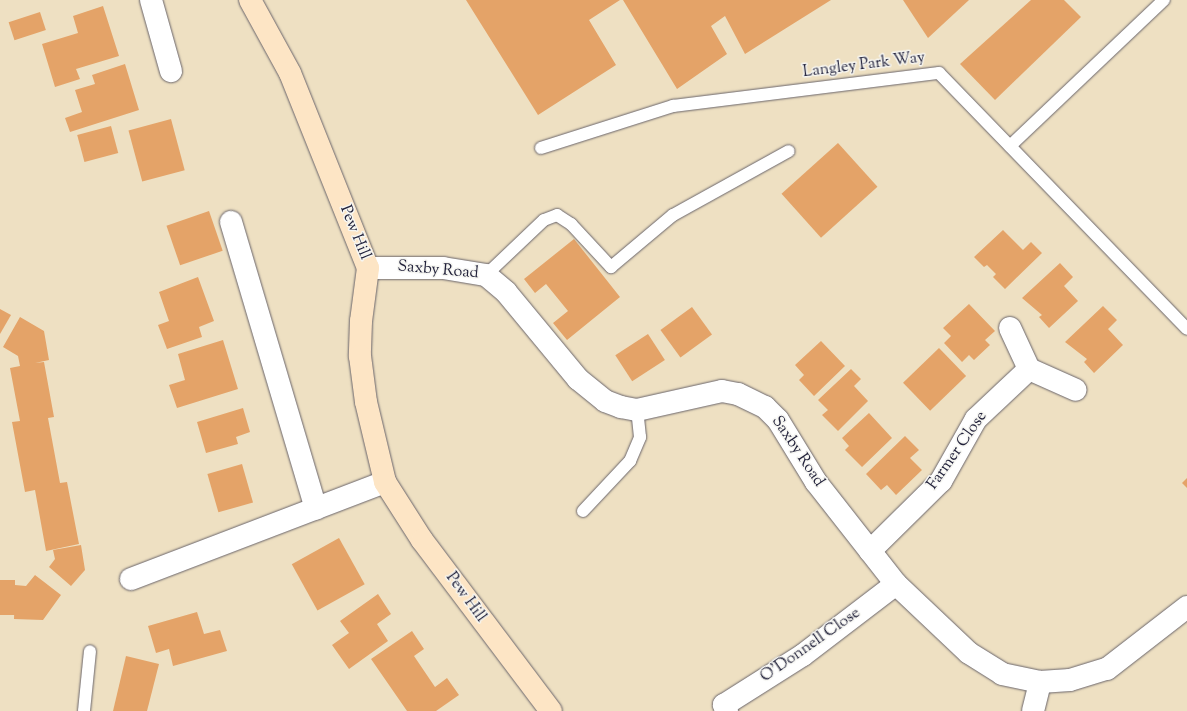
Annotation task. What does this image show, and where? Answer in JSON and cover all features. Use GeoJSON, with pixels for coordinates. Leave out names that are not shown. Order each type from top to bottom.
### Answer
{"type":"FeatureCollection","features":[{"type":"Feature","properties":{"kind":"main road","name":"Pew Hill"},"geometry":{"type":"LineString","coordinates":[[250,0],[290,73],[368,268],[361,321],[360,356],[366,402],[385,482],[422,540],[551,711]]}},
{"type":"Feature","properties":{"kind":"street"},"geometry":{"type":"LineString","coordinates":[[151,0],[172,71]]}},
{"type":"Feature","properties":{"kind":"street"},"geometry":{"type":"LineString","coordinates":[[231,222],[316,509]]}},
{"type":"Feature","properties":{"kind":"street","name":"Saxby Road"},"geometry":{"type":"LineString","coordinates":[[368,268],[443,268],[486,275],[506,292],[591,391],[605,401],[637,410],[722,390],[738,394],[765,407],[778,420],[816,482],[896,584],[970,653],[1002,674],[1040,682],[1070,680],[1107,669],[1187,606]]}},
{"type":"Feature","properties":{"kind":"street"},"geometry":{"type":"LineString","coordinates":[[1010,328],[1029,369],[1076,390]]}},
{"type":"Feature","properties":{"kind":"street","name":"Farmer Close"},"geometry":{"type":"LineString","coordinates":[[870,551],[941,481],[976,419],[1029,369]]}},
{"type":"Feature","properties":{"kind":"street"},"geometry":{"type":"LineString","coordinates":[[132,578],[385,482]]}},
{"type":"Feature","properties":{"kind":"street","name":"O'Donnell Close"},"geometry":{"type":"LineString","coordinates":[[720,709],[803,655],[896,584]]}},
{"type":"Feature","properties":{"kind":"street"},"geometry":{"type":"LineString","coordinates":[[1033,711],[1040,682]]}},
{"type":"Feature","properties":{"kind":"lane"},"geometry":{"type":"LineString","coordinates":[[1010,146],[1164,0]]}},
{"type":"Feature","properties":{"kind":"lane","name":"Langley Park Way"},"geometry":{"type":"LineString","coordinates":[[541,148],[673,106],[939,73],[1187,329]]}},
{"type":"Feature","properties":{"kind":"lane"},"geometry":{"type":"LineString","coordinates":[[486,275],[544,220],[557,215],[571,224],[611,267],[673,214],[789,152]]}},
{"type":"Feature","properties":{"kind":"lane"},"geometry":{"type":"LineString","coordinates":[[582,511],[630,461],[640,437],[637,410]]}},
{"type":"Feature","properties":{"kind":"lane"},"geometry":{"type":"LineString","coordinates":[[84,711],[90,651]]}},
{"type":"Feature","properties":{"kind":"building"},"geometry":{"type":"Polygon","coordinates":[[[466,0],[620,0],[589,20],[616,65],[538,115],[466,0]]]}},
{"type":"Feature","properties":{"kind":"building"},"geometry":{"type":"Polygon","coordinates":[[[623,0],[831,0],[745,54],[725,16],[711,26],[727,54],[677,89],[623,0]]]}},
{"type":"Feature","properties":{"kind":"building"},"geometry":{"type":"Polygon","coordinates":[[[903,0],[969,0],[928,38],[903,0]]]}},
{"type":"Feature","properties":{"kind":"building"},"geometry":{"type":"Polygon","coordinates":[[[1031,0],[1064,0],[1081,17],[995,100],[960,64],[1031,0]]]}},
{"type":"Feature","properties":{"kind":"building"},"geometry":{"type":"Polygon","coordinates":[[[103,6],[119,56],[76,69],[80,79],[55,87],[42,44],[78,33],[73,16],[103,6]]]}},
{"type":"Feature","properties":{"kind":"building"},"geometry":{"type":"Polygon","coordinates":[[[40,12],[46,30],[14,40],[9,22],[40,12]]]}},
{"type":"Feature","properties":{"kind":"building"},"geometry":{"type":"Polygon","coordinates":[[[125,64],[139,110],[70,132],[65,118],[82,112],[75,90],[95,84],[92,75],[125,64]]]}},
{"type":"Feature","properties":{"kind":"building"},"geometry":{"type":"Polygon","coordinates":[[[171,119],[185,170],[142,182],[128,130],[171,119]]]}},
{"type":"Feature","properties":{"kind":"building"},"geometry":{"type":"Polygon","coordinates":[[[111,126],[118,153],[84,162],[77,135],[111,126]]]}},
{"type":"Feature","properties":{"kind":"building"},"geometry":{"type":"Polygon","coordinates":[[[838,143],[877,187],[821,238],[782,194],[838,143]]]}},
{"type":"Feature","properties":{"kind":"building"},"geometry":{"type":"Polygon","coordinates":[[[209,211],[223,251],[180,265],[166,226],[209,211]]]}},
{"type":"Feature","properties":{"kind":"building"},"geometry":{"type":"Polygon","coordinates":[[[1003,230],[1023,250],[1031,242],[1042,253],[1005,289],[993,277],[996,274],[987,265],[984,267],[974,257],[1003,230]]]}},
{"type":"Feature","properties":{"kind":"building"},"geometry":{"type":"Polygon","coordinates":[[[574,239],[620,297],[567,340],[553,323],[568,311],[546,284],[535,293],[524,279],[574,239]]]}},
{"type":"Feature","properties":{"kind":"building"},"geometry":{"type":"Polygon","coordinates":[[[1060,263],[1073,277],[1064,286],[1078,301],[1049,328],[1039,317],[1042,315],[1022,298],[1060,263]]]}},
{"type":"Feature","properties":{"kind":"building"},"geometry":{"type":"Polygon","coordinates":[[[198,277],[214,321],[199,327],[202,337],[167,349],[158,325],[169,321],[159,292],[198,277]]]}},
{"type":"Feature","properties":{"kind":"building"},"geometry":{"type":"Polygon","coordinates":[[[969,304],[995,331],[985,340],[990,345],[974,360],[969,355],[962,362],[944,343],[951,336],[943,328],[969,304]]]}},
{"type":"Feature","properties":{"kind":"building"},"geometry":{"type":"Polygon","coordinates":[[[1103,306],[1117,320],[1108,329],[1123,345],[1094,373],[1084,362],[1087,359],[1065,342],[1103,306]]]}},
{"type":"Feature","properties":{"kind":"building"},"geometry":{"type":"Polygon","coordinates":[[[692,307],[712,335],[680,357],[660,330],[692,307]]]}},
{"type":"Feature","properties":{"kind":"building"},"geometry":{"type":"Polygon","coordinates":[[[0,309],[11,315],[0,334],[0,309]]]}},
{"type":"Feature","properties":{"kind":"building"},"geometry":{"type":"Polygon","coordinates":[[[20,317],[44,331],[49,360],[35,363],[44,362],[54,417],[48,418],[60,483],[67,482],[79,544],[46,551],[35,490],[25,492],[12,422],[20,421],[10,368],[20,366],[18,356],[3,347],[20,317]]]}},
{"type":"Feature","properties":{"kind":"building"},"geometry":{"type":"Polygon","coordinates":[[[648,334],[665,360],[632,381],[615,355],[648,334]]]}},
{"type":"Feature","properties":{"kind":"building"},"geometry":{"type":"Polygon","coordinates":[[[223,340],[238,389],[177,408],[169,385],[185,380],[178,354],[223,340]]]}},
{"type":"Feature","properties":{"kind":"building"},"geometry":{"type":"Polygon","coordinates":[[[821,341],[845,366],[814,396],[799,380],[804,375],[795,365],[821,341]]]}},
{"type":"Feature","properties":{"kind":"building"},"geometry":{"type":"Polygon","coordinates":[[[939,348],[966,376],[930,411],[903,383],[939,348]]]}},
{"type":"Feature","properties":{"kind":"building"},"geometry":{"type":"Polygon","coordinates":[[[851,369],[861,379],[854,386],[868,401],[838,431],[822,415],[828,410],[818,400],[851,369]]]}},
{"type":"Feature","properties":{"kind":"building"},"geometry":{"type":"Polygon","coordinates":[[[243,408],[250,432],[236,437],[238,444],[206,453],[197,422],[243,408]]]}},
{"type":"Feature","properties":{"kind":"building"},"geometry":{"type":"Polygon","coordinates":[[[869,413],[892,438],[862,467],[845,450],[849,446],[842,438],[869,413]]]}},
{"type":"Feature","properties":{"kind":"building"},"geometry":{"type":"Polygon","coordinates":[[[905,436],[919,450],[910,458],[922,470],[896,495],[887,485],[881,490],[866,474],[905,436]]]}},
{"type":"Feature","properties":{"kind":"building"},"geometry":{"type":"Polygon","coordinates":[[[242,464],[253,502],[218,512],[207,474],[242,464]]]}},
{"type":"Feature","properties":{"kind":"building"},"geometry":{"type":"Polygon","coordinates":[[[1187,478],[1187,488],[1182,483],[1187,478]]]}},
{"type":"Feature","properties":{"kind":"building"},"geometry":{"type":"Polygon","coordinates":[[[339,538],[365,584],[317,611],[292,564],[339,538]]]}},
{"type":"Feature","properties":{"kind":"building"},"geometry":{"type":"Polygon","coordinates":[[[81,545],[85,570],[71,586],[49,567],[55,559],[53,550],[81,545]]]}},
{"type":"Feature","properties":{"kind":"building"},"geometry":{"type":"Polygon","coordinates":[[[35,575],[61,595],[43,620],[14,619],[15,585],[26,586],[35,575]]]}},
{"type":"Feature","properties":{"kind":"building"},"geometry":{"type":"Polygon","coordinates":[[[0,580],[15,580],[15,615],[0,615],[0,580]]]}},
{"type":"Feature","properties":{"kind":"building"},"geometry":{"type":"Polygon","coordinates":[[[378,594],[391,614],[377,624],[388,641],[349,669],[332,645],[349,633],[340,621],[378,594]]]}},
{"type":"Feature","properties":{"kind":"building"},"geometry":{"type":"Polygon","coordinates":[[[197,612],[204,634],[220,630],[227,651],[173,666],[169,649],[156,653],[148,626],[197,612]]]}},
{"type":"Feature","properties":{"kind":"building"},"geometry":{"type":"Polygon","coordinates":[[[412,631],[424,649],[414,656],[435,687],[447,678],[459,695],[436,711],[407,711],[371,659],[412,631]]]}},
{"type":"Feature","properties":{"kind":"building"},"geometry":{"type":"Polygon","coordinates":[[[126,656],[159,664],[147,711],[113,711],[126,656]]]}}]}
